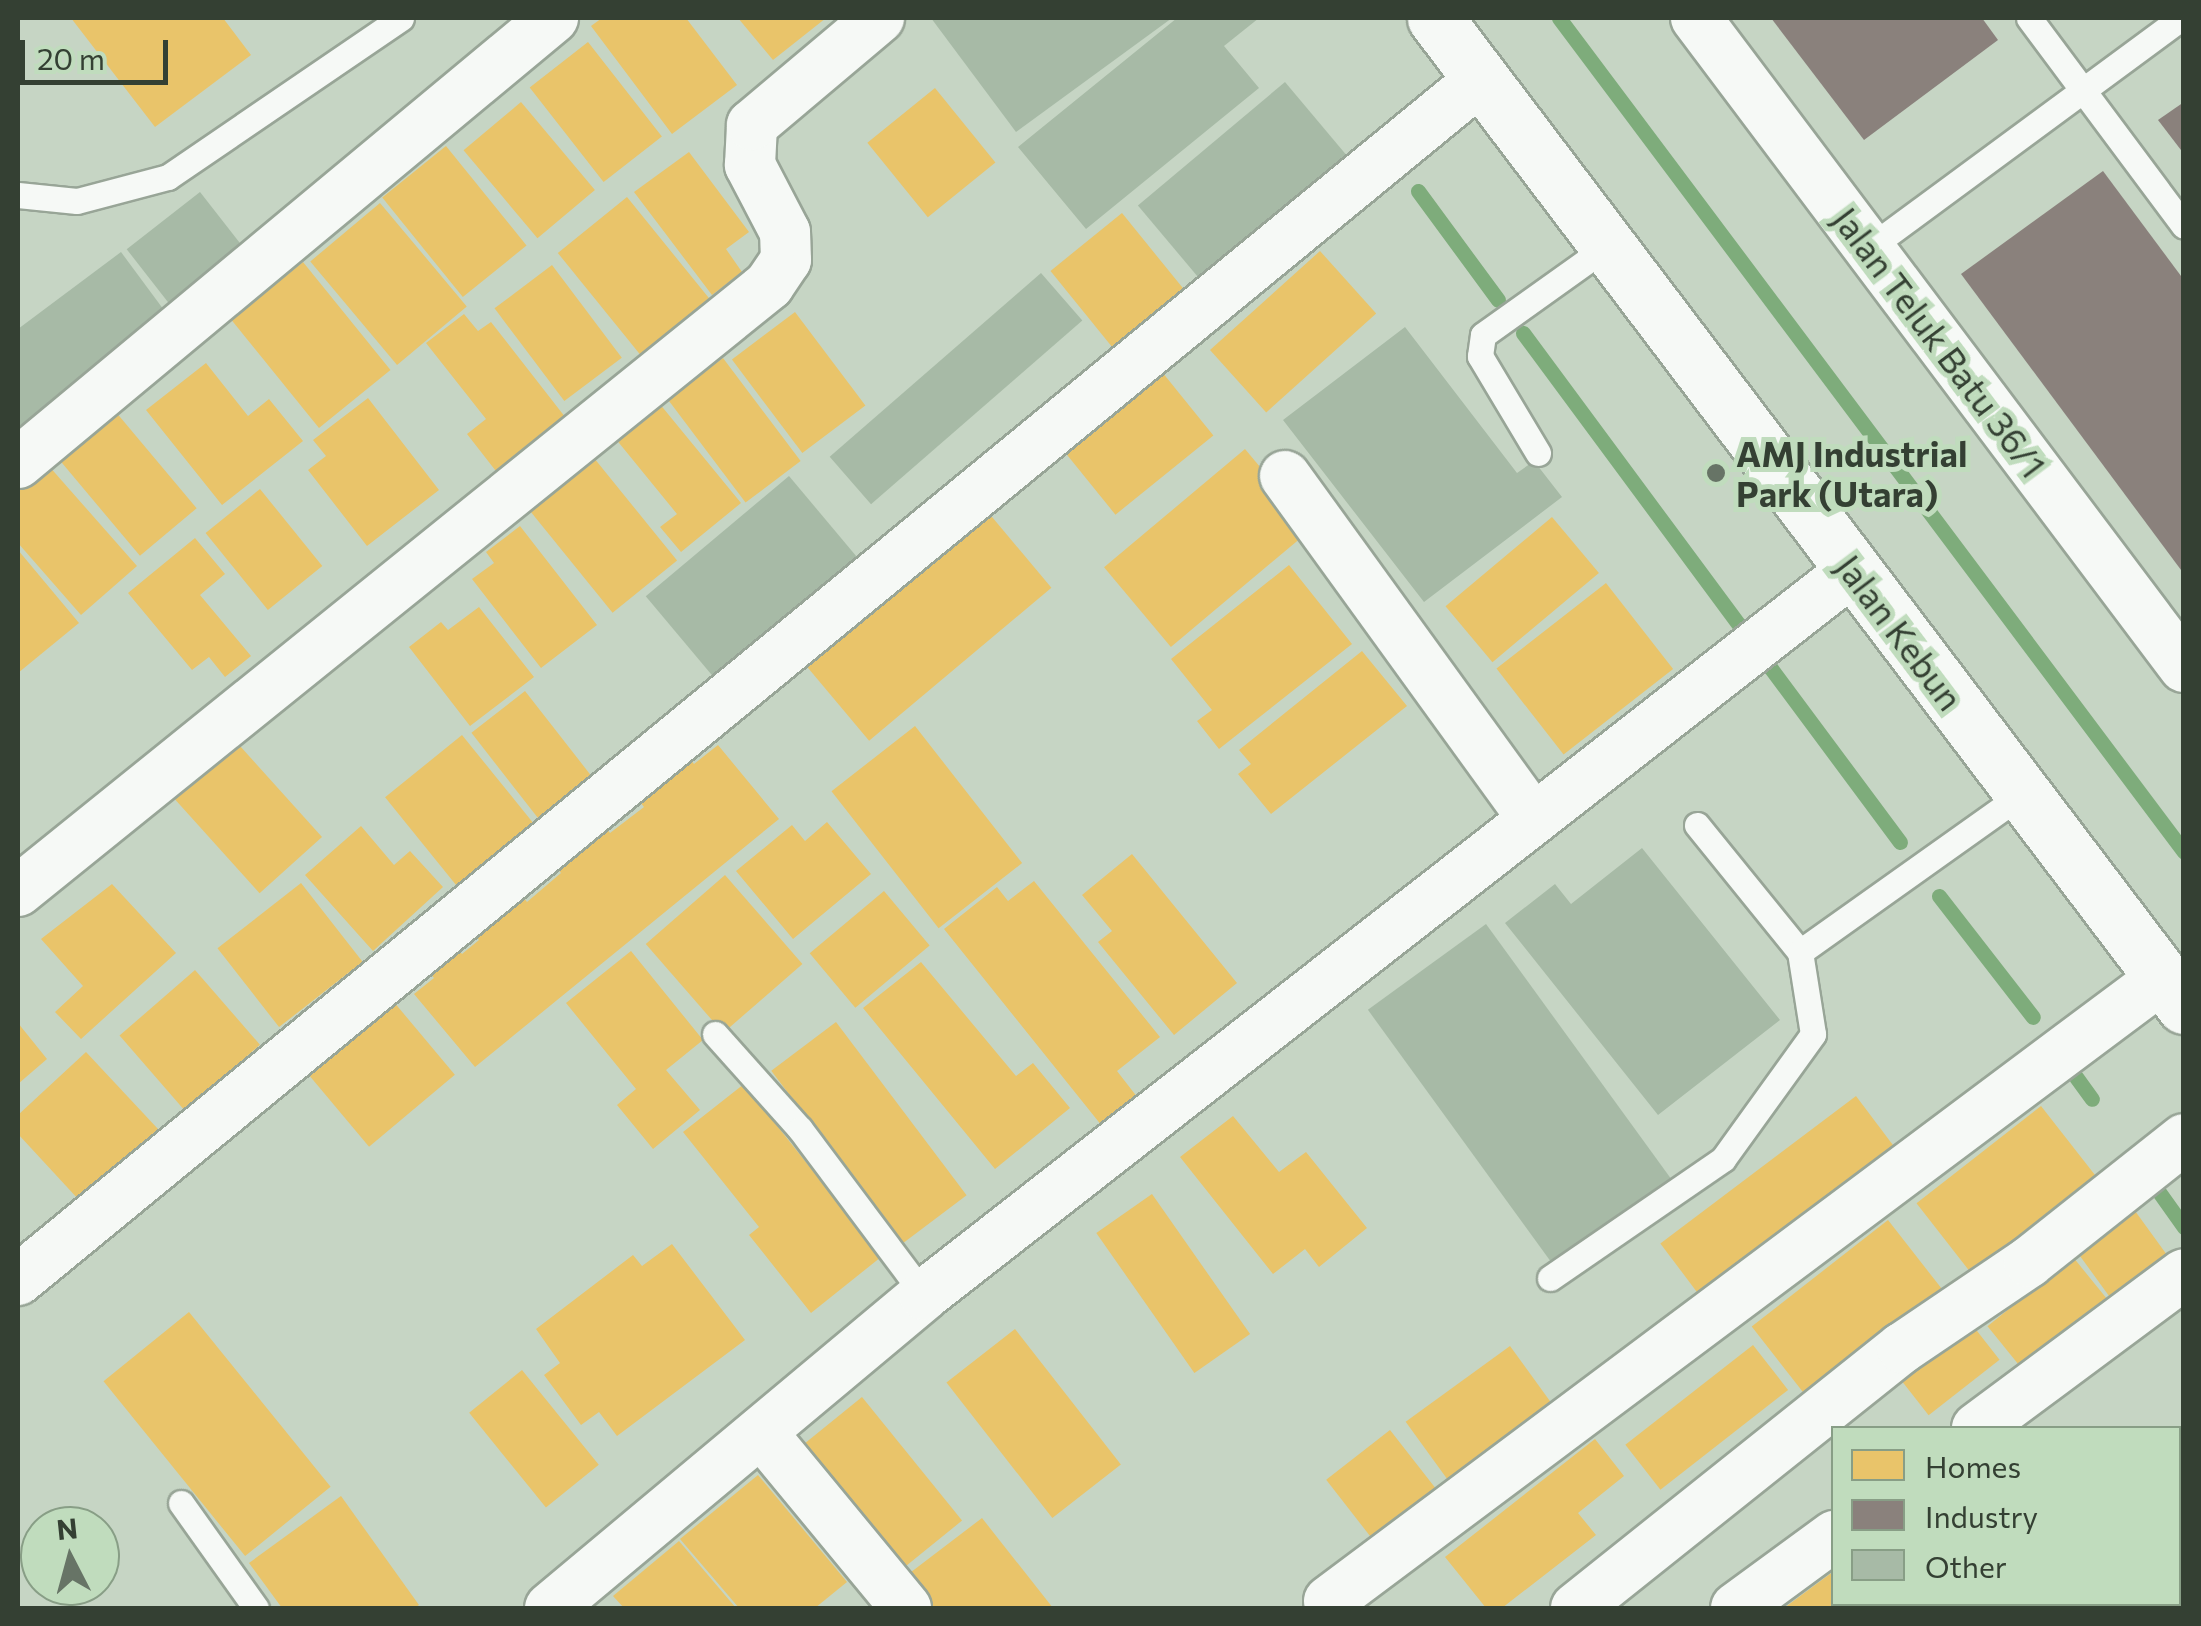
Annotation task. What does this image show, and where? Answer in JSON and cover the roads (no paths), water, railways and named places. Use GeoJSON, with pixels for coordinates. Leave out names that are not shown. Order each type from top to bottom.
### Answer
{"type":"FeatureCollection","features":[{"type":"Feature","properties":{"kind":"main road","name":"Jalan Kebun"},"geometry":{"type":"LineString","coordinates":[[1436,18],[2173,992]]}},
{"type":"Feature","properties":{"kind":"street"},"geometry":{"type":"LineString","coordinates":[[18,463],[552,18]]}},
{"type":"Feature","properties":{"kind":"street"},"geometry":{"type":"LineString","coordinates":[[18,891],[769,285],[786,260],[785,232],[750,165],[752,125],[879,18]]}},
{"type":"Feature","properties":{"kind":"street","name":"Jalan Teluk Batu 36/1"},"geometry":{"type":"LineString","coordinates":[[1696,18],[2184,667]]}},
{"type":"Feature","properties":{"kind":"street"},"geometry":{"type":"LineString","coordinates":[[18,1280],[1481,78]]}},
{"type":"Feature","properties":{"kind":"street"},"geometry":{"type":"LineString","coordinates":[[1284,476],[1532,817]]}},
{"type":"Feature","properties":{"kind":"street"},"geometry":{"type":"LineString","coordinates":[[550,1608],[924,1295],[1853,570]]}},
{"type":"Feature","properties":{"kind":"street"},"geometry":{"type":"LineString","coordinates":[[1330,1601],[2173,992]]}},
{"type":"Feature","properties":{"kind":"street"},"geometry":{"type":"LineString","coordinates":[[1576,1608],[1902,1348],[2030,1262],[2184,1138]]}},
{"type":"Feature","properties":{"kind":"street"},"geometry":{"type":"LineString","coordinates":[[1980,1426],[2184,1274]]}},
{"type":"Feature","properties":{"kind":"street"},"geometry":{"type":"LineString","coordinates":[[760,1432],[906,1608]]}},
{"type":"Feature","properties":{"kind":"street"},"geometry":{"type":"LineString","coordinates":[[1736,1608],[1831,1538]]}},
{"type":"Feature","properties":{"kind":"lane"},"geometry":{"type":"LineString","coordinates":[[18,195],[77,201],[168,177],[401,18]]}},
{"type":"Feature","properties":{"kind":"lane"},"geometry":{"type":"LineString","coordinates":[[2029,18],[2184,226]]}},
{"type":"Feature","properties":{"kind":"lane"},"geometry":{"type":"LineString","coordinates":[[1868,248],[2181,18]]}},
{"type":"Feature","properties":{"kind":"lane"},"geometry":{"type":"LineString","coordinates":[[1538,453],[1480,356],[1483,335],[1608,246]]}},
{"type":"Feature","properties":{"kind":"lane"},"geometry":{"type":"LineString","coordinates":[[1800,952],[2022,794]]}},
{"type":"Feature","properties":{"kind":"lane"},"geometry":{"type":"LineString","coordinates":[[1550,1278],[1723,1160],[1813,1034],[1800,952],[1697,825]]}},
{"type":"Feature","properties":{"kind":"lane"},"geometry":{"type":"LineString","coordinates":[[715,1034],[800,1129],[924,1295]]}},
{"type":"Feature","properties":{"kind":"lane"},"geometry":{"type":"LineString","coordinates":[[182,1503],[256,1608]]}},
{"type":"Feature","properties":{"kind":"waterway"},"geometry":{"type":"LineString","coordinates":[[1559,18],[2184,852]]}},
{"type":"Feature","properties":{"kind":"waterway"},"geometry":{"type":"LineString","coordinates":[[1418,191],[1498,300]]}},
{"type":"Feature","properties":{"kind":"waterway"},"geometry":{"type":"LineString","coordinates":[[1523,333],[1744,632]]}},
{"type":"Feature","properties":{"kind":"waterway"},"geometry":{"type":"LineString","coordinates":[[1761,655],[1900,842]]}},
{"type":"Feature","properties":{"kind":"waterway"},"geometry":{"type":"LineString","coordinates":[[1939,896],[2033,1017]]}},
{"type":"Feature","properties":{"kind":"waterway"},"geometry":{"type":"LineString","coordinates":[[2076,1077],[2092,1099]]}},
{"type":"Feature","properties":{"kind":"waterway"},"geometry":{"type":"LineString","coordinates":[[2154,1185],[2184,1227]]}},
{"type":"Feature","properties":{"kind":"place","name":"AMJ Industrial Park (Utara)"},"geometry":{"type":"Point","coordinates":[1716,473]}}]}
